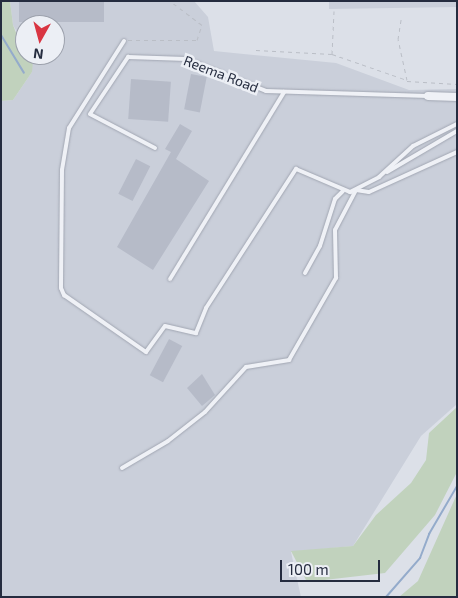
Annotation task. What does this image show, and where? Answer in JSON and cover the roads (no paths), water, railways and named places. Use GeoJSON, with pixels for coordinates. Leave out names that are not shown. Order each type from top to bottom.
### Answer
{"type":"FeatureCollection","features":[{"type":"Feature","properties":{"kind":"street","name":"Reema Road"},"geometry":{"type":"LineString","coordinates":[[428,96],[457,97]]}},
{"type":"Feature","properties":{"kind":"lane"},"geometry":{"type":"LineString","coordinates":[[124,40],[70,128],[62,170],[64,295],[146,352],[165,326],[196,333],[206,308],[296,169],[344,191],[369,192],[457,152]]}},
{"type":"Feature","properties":{"kind":"lane","name":"Reema Road"},"geometry":{"type":"LineString","coordinates":[[155,148],[90,114],[128,57],[186,59],[254,88],[284,92],[428,96]]}},
{"type":"Feature","properties":{"kind":"lane"},"geometry":{"type":"LineString","coordinates":[[170,279],[284,92]]}},
{"type":"Feature","properties":{"kind":"lane"},"geometry":{"type":"LineString","coordinates":[[379,177],[414,146],[457,124]]}},
{"type":"Feature","properties":{"kind":"lane"},"geometry":{"type":"LineString","coordinates":[[122,468],[205,412],[246,366],[289,360],[336,278],[335,230],[356,190],[457,131]]}},
{"type":"Feature","properties":{"kind":"lane"},"geometry":{"type":"LineString","coordinates":[[305,273],[320,246],[335,199],[344,191]]}},
{"type":"Feature","properties":{"kind":"waterway"},"geometry":{"type":"LineString","coordinates":[[1,35],[24,73]]}},
{"type":"Feature","properties":{"kind":"waterway"},"geometry":{"type":"LineString","coordinates":[[386,597],[420,558],[429,534],[457,486]]}}]}
